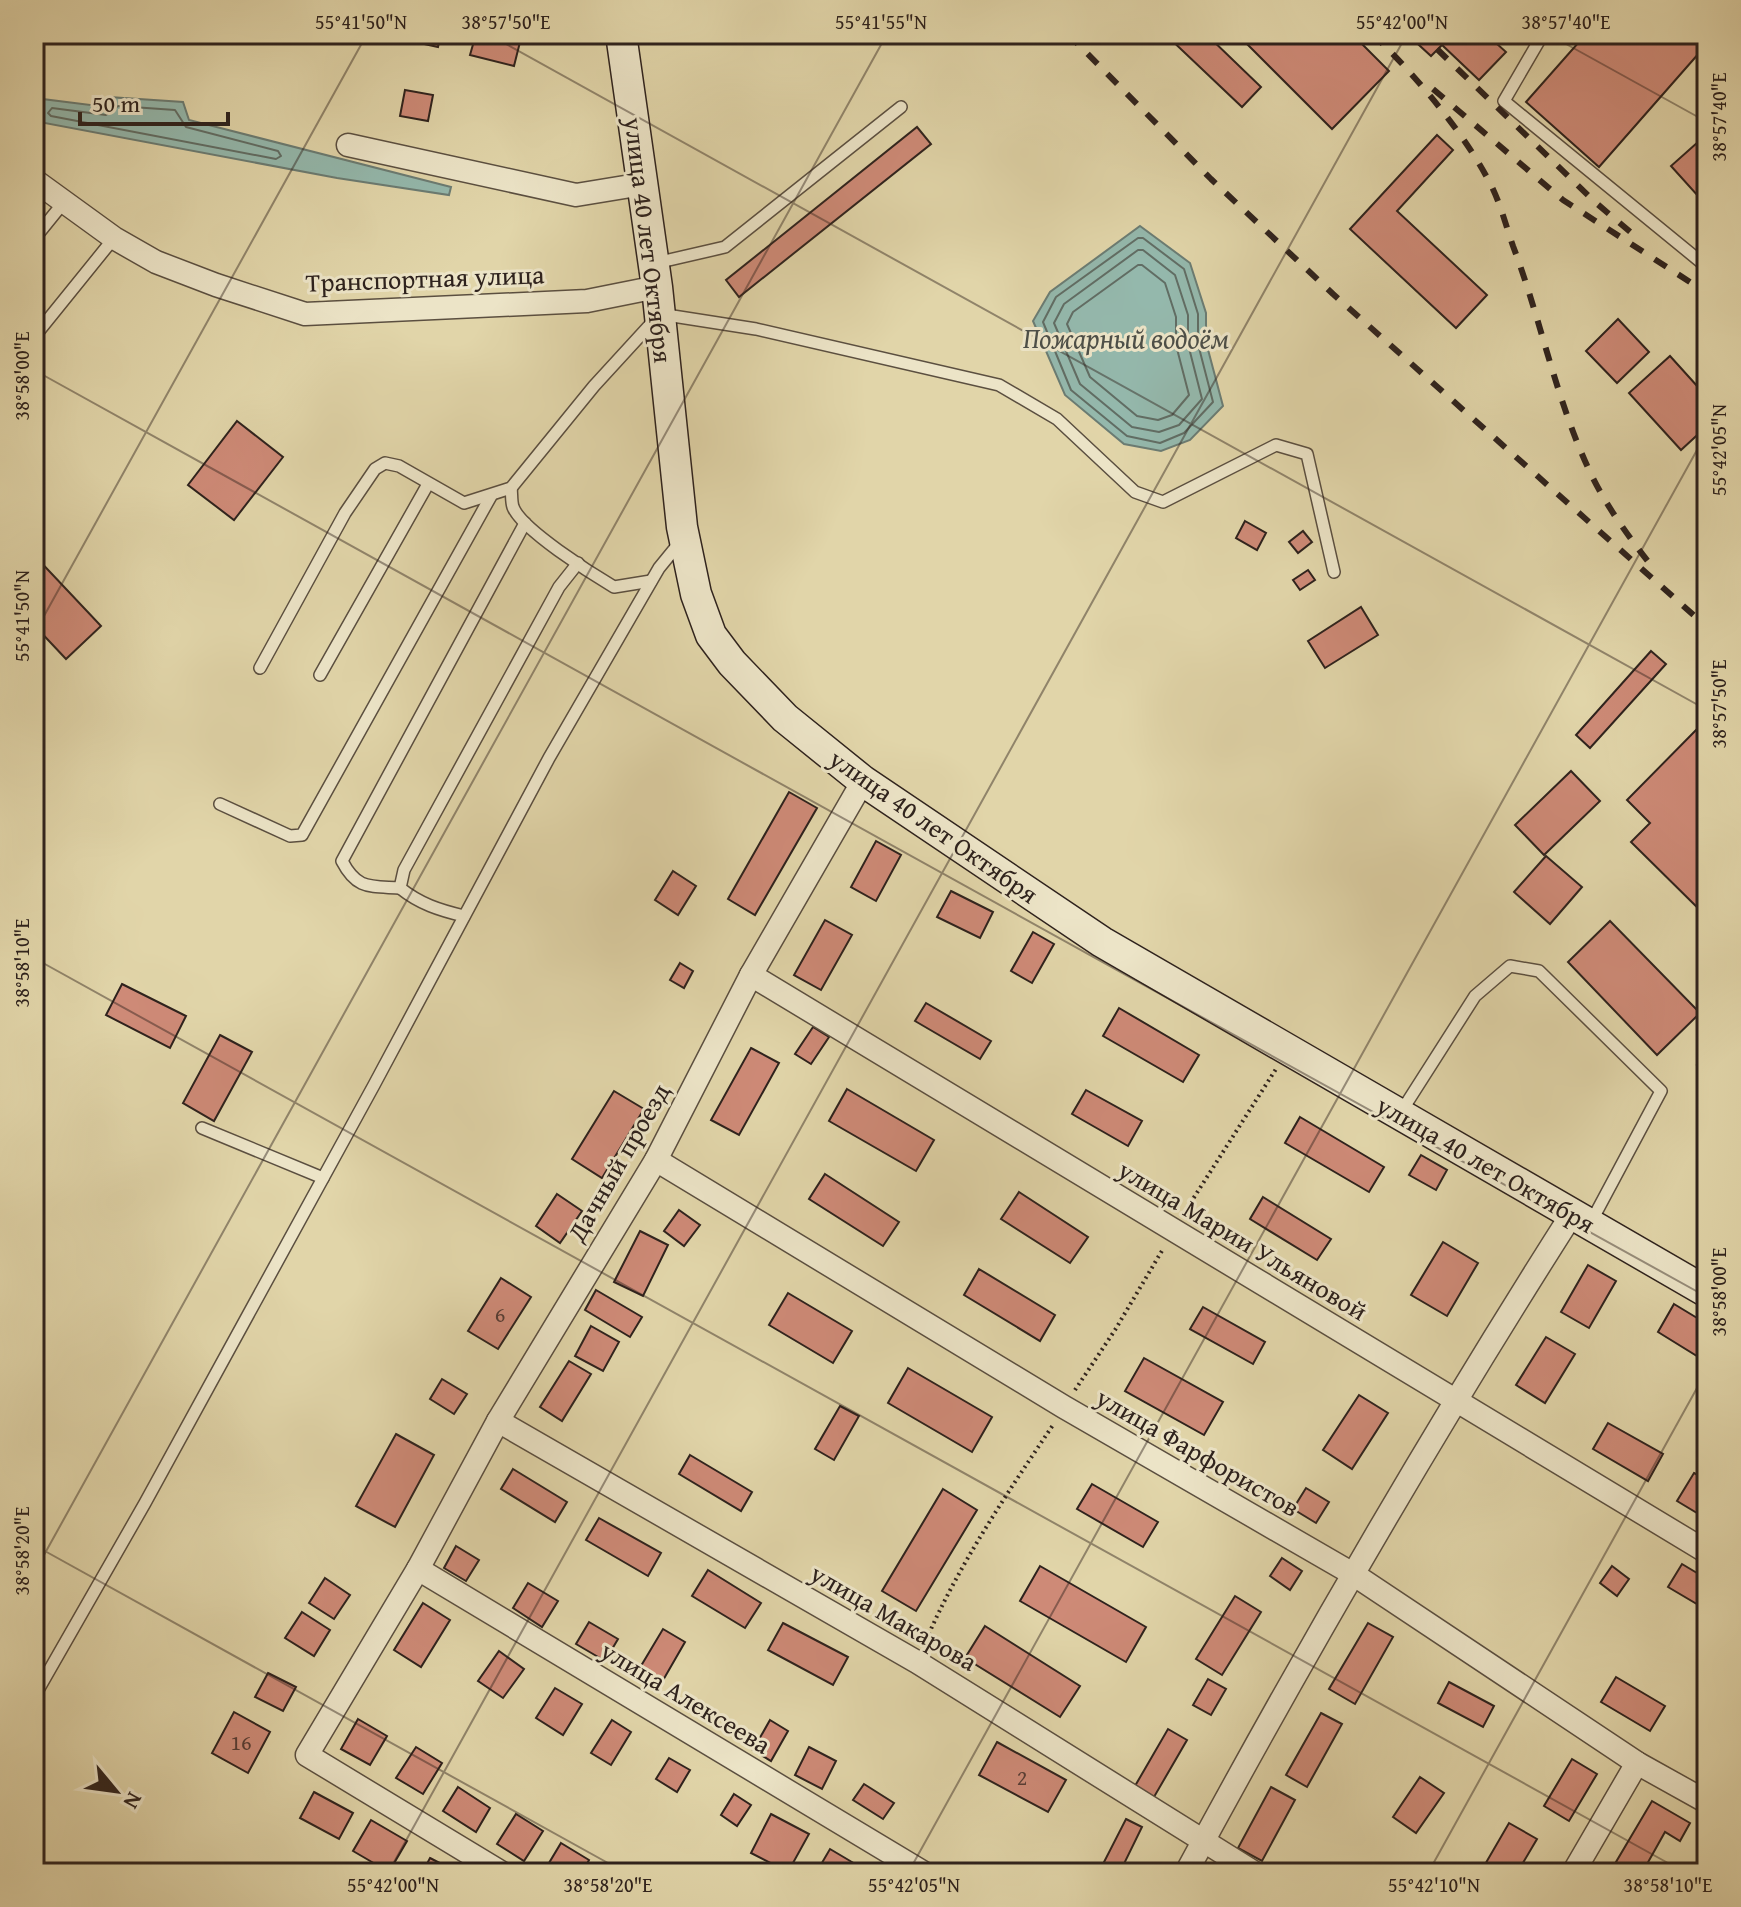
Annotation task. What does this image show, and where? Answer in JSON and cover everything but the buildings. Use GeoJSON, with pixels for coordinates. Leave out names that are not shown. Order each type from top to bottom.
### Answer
{"type":"FeatureCollection","features":[{"type":"Feature","properties":{"kind":"street","name":"улица 40 лет Октября"},"geometry":{"type":"LineString","coordinates":[[621,34],[657,288],[684,538],[696,594],[711,635],[732,663],[785,718],[863,781],[1102,942],[1707,1292]]}},
{"type":"Feature","properties":{"kind":"street"},"geometry":{"type":"LineString","coordinates":[[348,145],[576,195],[643,184]]}},
{"type":"Feature","properties":{"kind":"street","name":"Транспортная улица"},"geometry":{"type":"LineString","coordinates":[[34,180],[114,238],[156,262],[305,314],[587,301],[657,288]]}},
{"type":"Feature","properties":{"kind":"street","name":"Дачный проезд"},"geometry":{"type":"LineString","coordinates":[[502,1873],[307,1755],[418,1569],[498,1421],[656,1160],[751,975],[863,781]]}},
{"type":"Feature","properties":{"kind":"street","name":"улица Марии Ульяновой"},"geometry":{"type":"LineString","coordinates":[[751,975],[1707,1552]]}},
{"type":"Feature","properties":{"kind":"street","name":"улица Фарфористов"},"geometry":{"type":"LineString","coordinates":[[656,1160],[1064,1407],[1353,1574],[1637,1763],[1707,1802]]}},
{"type":"Feature","properties":{"kind":"street"},"geometry":{"type":"LineString","coordinates":[[1186,1873],[1353,1574],[1456,1401],[1581,1219]]}},
{"type":"Feature","properties":{"kind":"street","name":"улица Макарова"},"geometry":{"type":"LineString","coordinates":[[498,1421],[917,1662],[1255,1873]]}},
{"type":"Feature","properties":{"kind":"street","name":"улица Алексеева"},"geometry":{"type":"LineString","coordinates":[[418,1569],[924,1873]]}},
{"type":"Feature","properties":{"kind":"street"},"geometry":{"type":"LineString","coordinates":[[1573,1873],[1637,1763]]}},
{"type":"Feature","properties":{"kind":"lane"},"geometry":{"type":"LineString","coordinates":[[1543,34],[1504,101],[1707,267]]}},
{"type":"Feature","properties":{"kind":"lane"},"geometry":{"type":"LineString","coordinates":[[260,668],[345,513],[375,469],[385,463],[399,466],[464,503],[511,488],[594,386],[657,288],[725,247],[901,107]]}},
{"type":"Feature","properties":{"kind":"lane"},"geometry":{"type":"LineString","coordinates":[[34,239],[64,202]]}},
{"type":"Feature","properties":{"kind":"lane"},"geometry":{"type":"LineString","coordinates":[[34,337],[114,238]]}},
{"type":"Feature","properties":{"kind":"lane"},"geometry":{"type":"LineString","coordinates":[[657,288],[756,329],[999,385],[1057,419],[1135,492],[1163,502],[1276,445],[1307,454],[1334,572]]}},
{"type":"Feature","properties":{"kind":"lane"},"geometry":{"type":"LineString","coordinates":[[320,675],[428,484]]}},
{"type":"Feature","properties":{"kind":"lane"},"geometry":{"type":"LineString","coordinates":[[511,488],[513,508],[525,523],[614,587],[651,581]]}},
{"type":"Feature","properties":{"kind":"lane"},"geometry":{"type":"LineString","coordinates":[[220,804],[290,836],[302,835],[491,496]]}},
{"type":"Feature","properties":{"kind":"lane"},"geometry":{"type":"LineString","coordinates":[[464,916],[433,909],[400,888],[365,886],[351,878],[342,861],[525,523]]}},
{"type":"Feature","properties":{"kind":"lane"},"geometry":{"type":"LineString","coordinates":[[34,1697],[323,1178],[549,758],[651,581],[684,538]]}},
{"type":"Feature","properties":{"kind":"lane"},"geometry":{"type":"LineString","coordinates":[[400,888],[404,870],[559,587],[578,563]]}},
{"type":"Feature","properties":{"kind":"lane"},"geometry":{"type":"LineString","coordinates":[[1400,1114],[1475,996],[1510,966],[1539,971],[1661,1091],[1581,1219]]}},
{"type":"Feature","properties":{"kind":"lane"},"geometry":{"type":"LineString","coordinates":[[202,1128],[323,1178]]}},
{"type":"Feature","properties":{"kind":"path"},"geometry":{"type":"LineString","coordinates":[[917,1662],[939,1611],[1015,1481],[1115,1330],[1288,1050]]}},
{"type":"Feature","properties":{"kind":"water"},"geometry":{"type":"Polygon","coordinates":[[[109,97],[183,102],[189,120],[451,187],[449,195],[337,178],[34,121],[34,98],[106,107],[109,97]]]}},
{"type":"Feature","properties":{"kind":"water","name":"Пожарный водоём"},"geometry":{"type":"Polygon","coordinates":[[[1140,226],[1190,263],[1206,313],[1206,342],[1223,406],[1190,440],[1161,451],[1124,444],[1065,395],[1033,321],[1050,292],[1140,226]]]}},
{"type":"Feature","properties":{"kind":"railway"},"geometry":{"type":"LineString","coordinates":[[1068,34],[1211,179],[1333,294],[1707,627]]}},
{"type":"Feature","properties":{"kind":"railway"},"geometry":{"type":"LineString","coordinates":[[1373,34],[1437,104],[1490,183],[1578,445],[1603,496],[1650,564]]}},
{"type":"Feature","properties":{"kind":"railway"},"geometry":{"type":"LineString","coordinates":[[1437,49],[1595,202],[1635,236]]}},
{"type":"Feature","properties":{"kind":"railway"},"geometry":{"type":"LineString","coordinates":[[1433,89],[1563,200],[1707,293]]}}]}
